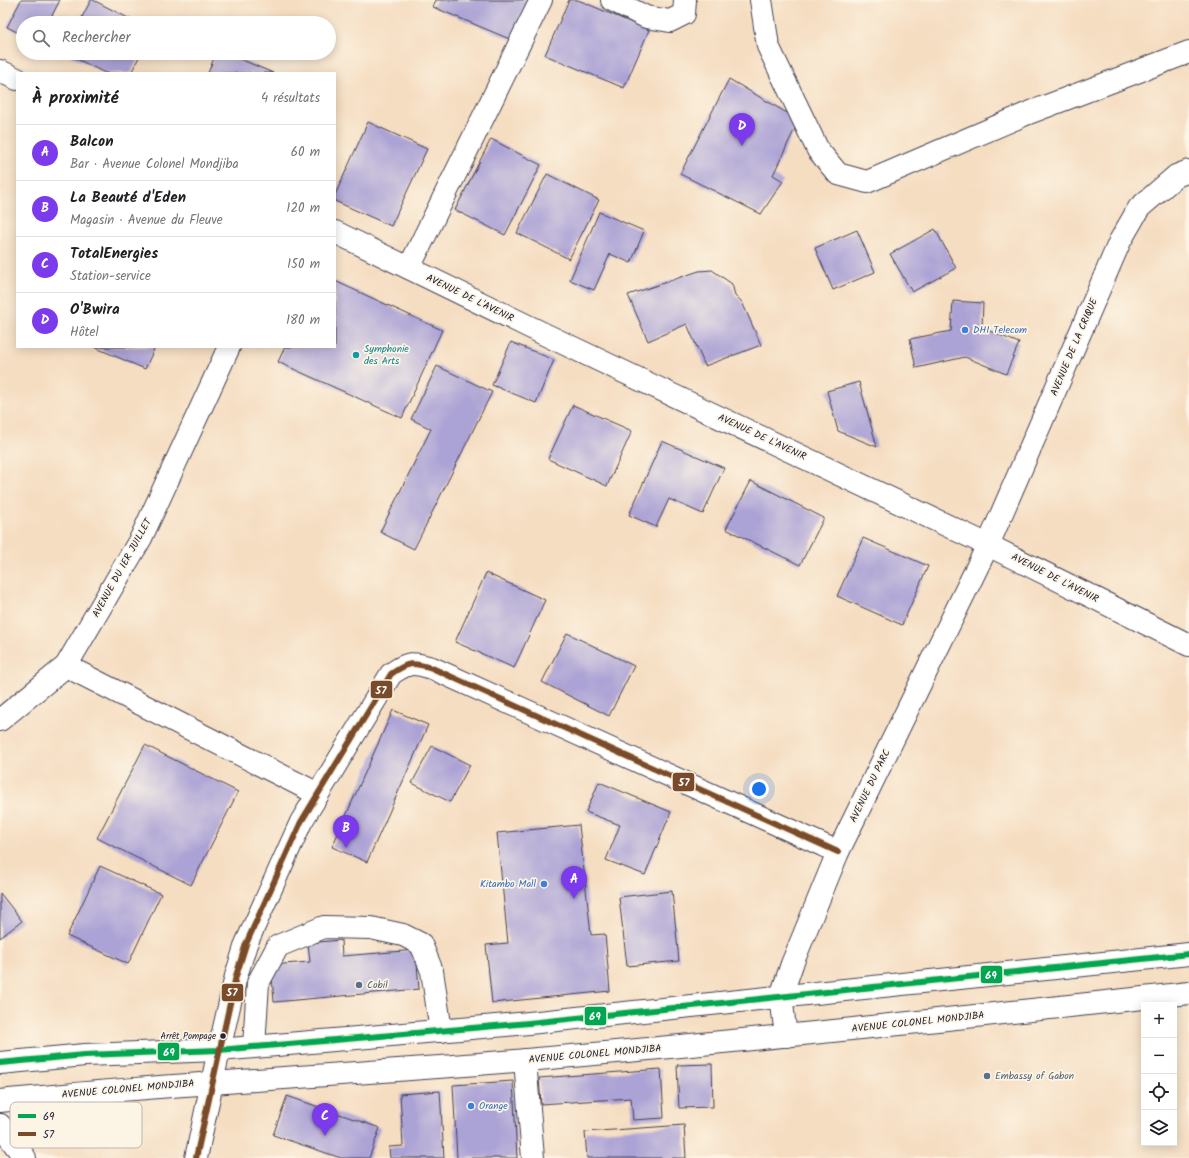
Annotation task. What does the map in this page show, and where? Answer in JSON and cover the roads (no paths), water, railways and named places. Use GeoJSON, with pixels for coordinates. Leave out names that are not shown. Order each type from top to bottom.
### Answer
{"type":"FeatureCollection","features":[{"type":"Feature","properties":{"kind":"street"},"geometry":{"type":"LineString","coordinates":[[409,268],[541,0]]}},
{"type":"Feature","properties":{"kind":"street"},"geometry":{"type":"LineString","coordinates":[[612,0],[646,17],[670,21],[684,14],[685,0]]}},
{"type":"Feature","properties":{"kind":"street"},"geometry":{"type":"LineString","coordinates":[[761,0],[768,46],[818,150],[838,174],[867,182],[1026,114],[1189,52]]}},
{"type":"Feature","properties":{"kind":"street","name":"AVENUE DE LA CRIQUE"},"geometry":{"type":"LineString","coordinates":[[988,545],[1120,241],[1139,208],[1185,179]]}},
{"type":"Feature","properties":{"kind":"street","name":"AVENUE DE L'AVENIR"},"geometry":{"type":"LineString","coordinates":[[336,232],[544,334],[988,545],[1189,645]]}},
{"type":"Feature","properties":{"kind":"street","name":"AVENUE DU 1ER JUILLET"},"geometry":{"type":"LineString","coordinates":[[0,720],[66,666],[141,538],[229,348]]}},
{"type":"Feature","properties":{"kind":"street","name":"AVENUE DU PARC"},"geometry":{"type":"LineString","coordinates":[[786,1036],[781,996],[792,964],[838,852],[988,545]]}},
{"type":"Feature","properties":{"kind":"street"},"geometry":{"type":"LineString","coordinates":[[196,1158],[236,976],[246,944],[301,822],[391,674],[404,665],[417,664],[432,668],[838,852]]}},
{"type":"Feature","properties":{"kind":"street"},"geometry":{"type":"LineString","coordinates":[[66,666],[318,794]]}},
{"type":"Feature","properties":{"kind":"street"},"geometry":{"type":"LineString","coordinates":[[254,1047],[258,984],[278,946],[324,927],[371,928],[403,935],[420,944],[432,971],[441,1031]]}},
{"type":"Feature","properties":{"kind":"street"},"geometry":{"type":"LineString","coordinates":[[0,1063],[85,1055],[219,1050],[529,1024],[781,996],[1050,970],[1189,954]]}},
{"type":"Feature","properties":{"kind":"street","name":"AVENUE COLONEL MONDJIBA"},"geometry":{"type":"LineString","coordinates":[[0,1101],[84,1092],[525,1060],[786,1036],[1189,993]]}},
{"type":"Feature","properties":{"kind":"street"},"geometry":{"type":"LineString","coordinates":[[525,1060],[533,1158]]}},
{"type":"Feature","properties":{"kind":"street"},"geometry":{"type":"LineString","coordinates":[[0,1125],[10,1138]]}},
{"type":"Feature","properties":{"kind":"street"},"geometry":{"type":"LineString","coordinates":[[17,1148],[25,1158]]}},
{"type":"Feature","properties":{"kind":"place","name":"O'Bwira"},"geometry":{"type":"Point","coordinates":[742,146]}},
{"type":"Feature","properties":{"kind":"place","name":"DHI Telecom"},"geometry":{"type":"Point","coordinates":[965,330]}},
{"type":"Feature","properties":{"kind":"place","name":"Symphonie des Arts"},"geometry":{"type":"Point","coordinates":[356,355]}},
{"type":"Feature","properties":{"kind":"place","name":"La Beauté d'Eden"},"geometry":{"type":"Point","coordinates":[346,848]}},
{"type":"Feature","properties":{"kind":"place","name":"Kitambo Mall"},"geometry":{"type":"Point","coordinates":[544,884]}},
{"type":"Feature","properties":{"kind":"place","name":"Balcon"},"geometry":{"type":"Point","coordinates":[574,899]}},
{"type":"Feature","properties":{"kind":"place","name":"Cobil"},"geometry":{"type":"Point","coordinates":[359,985]}},
{"type":"Feature","properties":{"kind":"place","name":"Arrêt Pompage"},"geometry":{"type":"Point","coordinates":[223,1036]}},
{"type":"Feature","properties":{"kind":"place","name":"Embassy of Gabon"},"geometry":{"type":"Point","coordinates":[987,1076]}},
{"type":"Feature","properties":{"kind":"place","name":"Orange"},"geometry":{"type":"Point","coordinates":[471,1106]}},
{"type":"Feature","properties":{"kind":"place","name":"TotalEnergies"},"geometry":{"type":"Point","coordinates":[325,1136]}}]}
